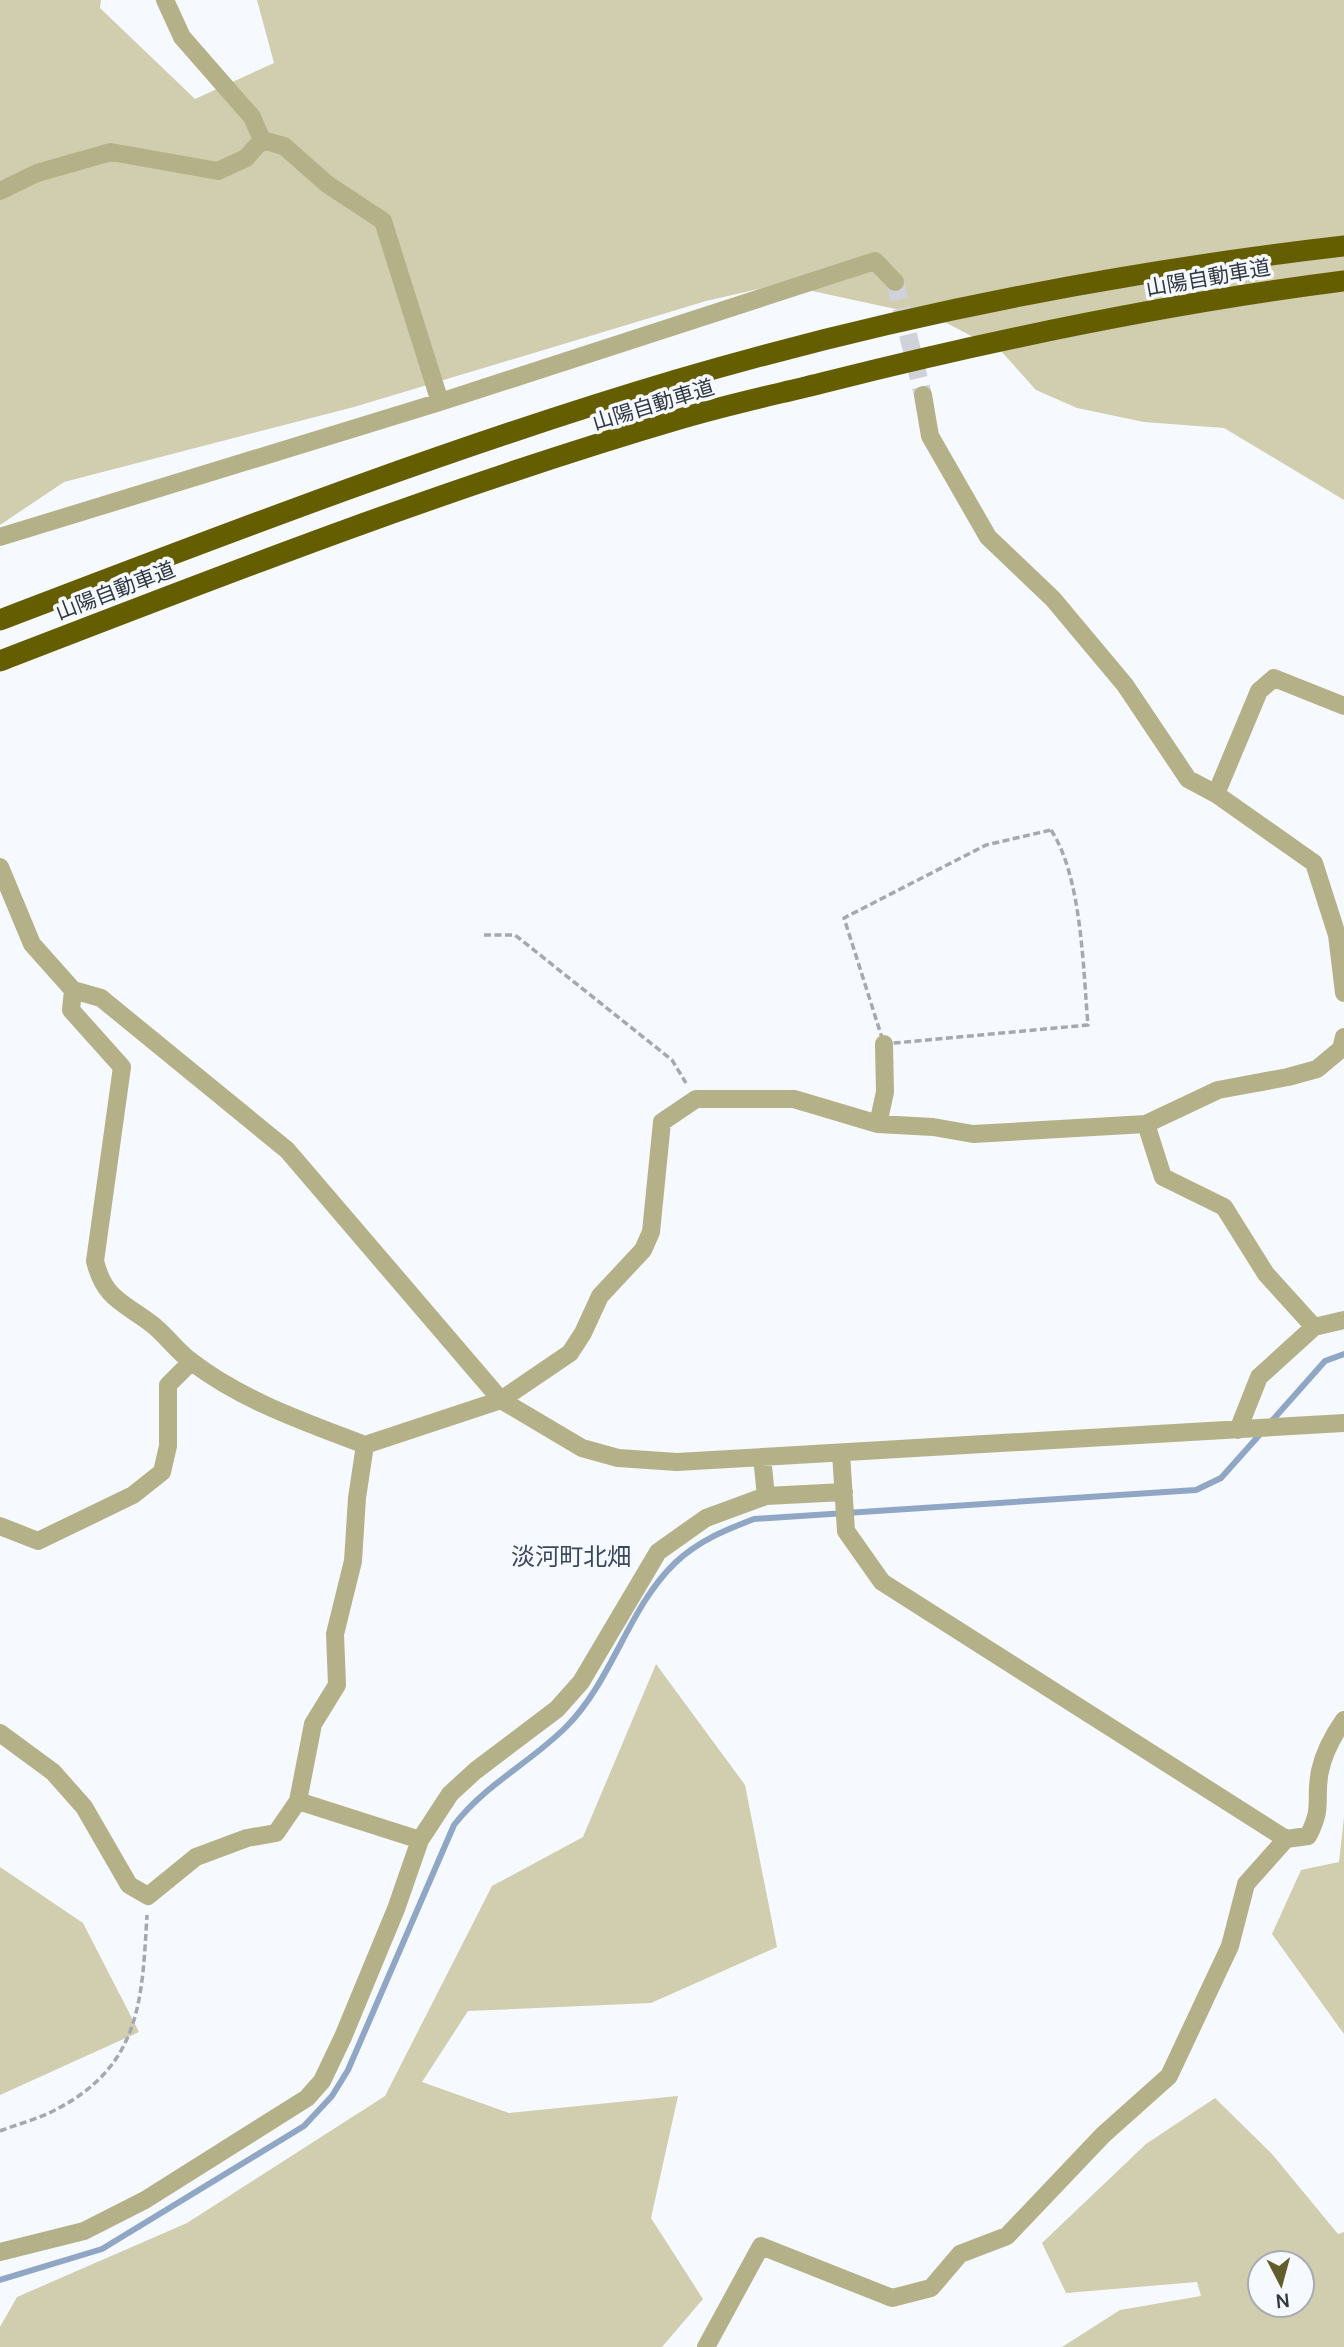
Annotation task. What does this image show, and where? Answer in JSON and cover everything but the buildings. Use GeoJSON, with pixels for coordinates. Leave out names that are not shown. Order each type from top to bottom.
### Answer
{"type":"FeatureCollection","features":[{"type":"Feature","properties":{"kind":"highway","name":"山陽自動車道"},"geometry":{"type":"LineString","coordinates":[[0,620],[427,461],[677,380],[891,324],[1091,283],[1344,246]]}},
{"type":"Feature","properties":{"kind":"highway","name":"山陽自動車道"},"geometry":{"type":"LineString","coordinates":[[0,661],[232,571],[427,500],[684,418],[901,363],[1102,320],[1344,281]]}},
{"type":"Feature","properties":{"kind":"street"},"geometry":{"type":"LineString","coordinates":[[165,0],[182,37],[252,117],[262,140]]}},
{"type":"Feature","properties":{"kind":"street"},"geometry":{"type":"LineString","coordinates":[[0,191],[37,173],[111,152],[218,171],[246,158],[262,140]]}},
{"type":"Feature","properties":{"kind":"street"},"geometry":{"type":"LineString","coordinates":[[262,140],[284,146],[327,184],[383,221],[440,402]]}},
{"type":"Feature","properties":{"kind":"street"},"geometry":{"type":"LineString","coordinates":[[0,537],[440,402],[875,261],[895,282]]}},
{"type":"Feature","properties":{"kind":"street"},"geometry":{"type":"LineString","coordinates":[[923,395],[930,436],[988,537],[1053,599],[1125,685],[1188,779],[1216,794],[1314,863],[1337,935],[1344,993]]}},
{"type":"Feature","properties":{"kind":"street"},"geometry":{"type":"LineString","coordinates":[[1216,794],[1259,691],[1274,678],[1344,706]]}},
{"type":"Feature","properties":{"kind":"street"},"geometry":{"type":"LineString","coordinates":[[0,867],[32,944],[74,990],[101,998],[287,1150],[501,1400],[582,1448],[618,1458],[677,1462],[1344,1423]]}},
{"type":"Feature","properties":{"kind":"street"},"geometry":{"type":"LineString","coordinates":[[74,990],[71,1010],[122,1067],[95,1261],[101,1284],[126,1308],[150,1322],[191,1362],[264,1406],[365,1445],[501,1400],[570,1353],[583,1333],[600,1296],[643,1250],[651,1232],[662,1122],[696,1100],[794,1098],[878,1124],[933,1126],[973,1134],[1146,1124],[1218,1090],[1317,1069],[1341,1049],[1344,1037]]}},
{"type":"Feature","properties":{"kind":"street"},"geometry":{"type":"LineString","coordinates":[[878,1124],[886,1092],[884,1044]]}},
{"type":"Feature","properties":{"kind":"street"},"geometry":{"type":"LineString","coordinates":[[1146,1124],[1164,1177],[1223,1207],[1266,1274],[1314,1327]]}},
{"type":"Feature","properties":{"kind":"street"},"geometry":{"type":"LineString","coordinates":[[1238,1430],[1259,1377],[1314,1327],[1344,1320]]}},
{"type":"Feature","properties":{"kind":"street"},"geometry":{"type":"LineString","coordinates":[[0,1526],[38,1541],[133,1495],[162,1472],[168,1446],[168,1385],[191,1362]]}},
{"type":"Feature","properties":{"kind":"street"},"geometry":{"type":"LineString","coordinates":[[0,1733],[53,1772],[83,1807],[129,1885],[148,1895],[196,1857],[247,1838],[276,1833],[289,1819],[298,1801],[313,1724],[337,1685],[335,1634],[353,1561],[357,1498],[365,1445]]}},
{"type":"Feature","properties":{"kind":"street"},"geometry":{"type":"LineString","coordinates":[[841,1453],[846,1531],[882,1582],[1286,1839],[1308,1836],[1318,1816],[1320,1771],[1334,1734],[1344,1720]]}},
{"type":"Feature","properties":{"kind":"street"},"geometry":{"type":"LineString","coordinates":[[762,1457],[766,1496]]}},
{"type":"Feature","properties":{"kind":"street"},"geometry":{"type":"LineString","coordinates":[[0,2252],[83,2231],[108,2219],[145,2200],[307,2098],[322,2081],[343,2037],[396,1909],[420,1840],[450,1794],[475,1771],[548,1716],[581,1682],[658,1552],[706,1518],[766,1496],[844,1492]]}},
{"type":"Feature","properties":{"kind":"street"},"geometry":{"type":"LineString","coordinates":[[298,1801],[420,1840]]}},
{"type":"Feature","properties":{"kind":"street"},"geometry":{"type":"LineString","coordinates":[[706,2347],[761,2246],[892,2298],[931,2288],[960,2254],[1007,2236],[1104,2135],[1168,2076],[1230,1947],[1246,1884],[1286,1839]]}},
{"type":"Feature","properties":{"kind":"path"},"geometry":{"type":"LineString","coordinates":[[1051,830],[1063,848],[1078,919],[1088,1025],[884,1044],[844,918],[986,845],[1051,830]]}},
{"type":"Feature","properties":{"kind":"path"},"geometry":{"type":"LineString","coordinates":[[484,935],[515,935],[672,1060],[696,1100]]}},
{"type":"Feature","properties":{"kind":"path"},"geometry":{"type":"LineString","coordinates":[[0,2131],[56,2110],[98,2079],[127,2046],[143,1990],[148,1895]]}},
{"type":"Feature","properties":{"kind":"shaded area"},"geometry":{"type":"Polygon","coordinates":[[[0,0],[101,0],[100,8],[195,99],[274,63],[257,0],[1344,0],[1344,500],[1224,428],[1144,422],[1077,408],[1036,390],[1002,352],[937,318],[780,284],[706,301],[354,407],[64,482],[0,525],[0,0]]]}},
{"type":"Feature","properties":{"kind":"shaded area"},"geometry":{"type":"Polygon","coordinates":[[[656,1664],[745,1785],[777,1947],[651,2003],[468,2011],[422,2082],[509,2113],[678,2096],[651,2218],[703,2299],[662,2347],[0,2347],[0,2327],[17,2297],[187,2223],[385,2096],[492,1886],[583,1837],[656,1664]]]}},
{"type":"Feature","properties":{"kind":"shaded area"},"geometry":{"type":"Polygon","coordinates":[[[1344,1817],[1344,2034],[1272,1934],[1301,1870],[1339,1862],[1344,1817]]]}},
{"type":"Feature","properties":{"kind":"shaded area"},"geometry":{"type":"Polygon","coordinates":[[[0,1867],[83,1923],[139,2032],[0,2095],[0,1867]]]}},
{"type":"Feature","properties":{"kind":"shaded area"},"geometry":{"type":"Polygon","coordinates":[[[1215,2098],[1272,2154],[1338,2234],[1344,2232],[1344,2347],[1062,2347],[1120,2310],[1201,2296],[1197,2282],[1066,2293],[1042,2243],[1146,2144],[1215,2098]]]}},
{"type":"Feature","properties":{"kind":"waterway"},"geometry":{"type":"LineString","coordinates":[[1270,1423],[1325,1361],[1344,1354]]}},
{"type":"Feature","properties":{"kind":"waterway"},"geometry":{"type":"LineString","coordinates":[[0,2280],[102,2249],[304,2126],[332,2096],[348,2070],[454,1825],[480,1797],[566,1727],[596,1688],[632,1622],[659,1581],[693,1548],[754,1519],[1196,1490],[1221,1478],[1263,1431]]}},
{"type":"Feature","properties":{"kind":"tunnel"},"geometry":{"type":"LineString","coordinates":[[895,282],[923,395]]}},
{"type":"Feature","properties":{"kind":"district","name":"淡河町北畑"},"geometry":{"type":"Point","coordinates":[571,1555]}}]}
